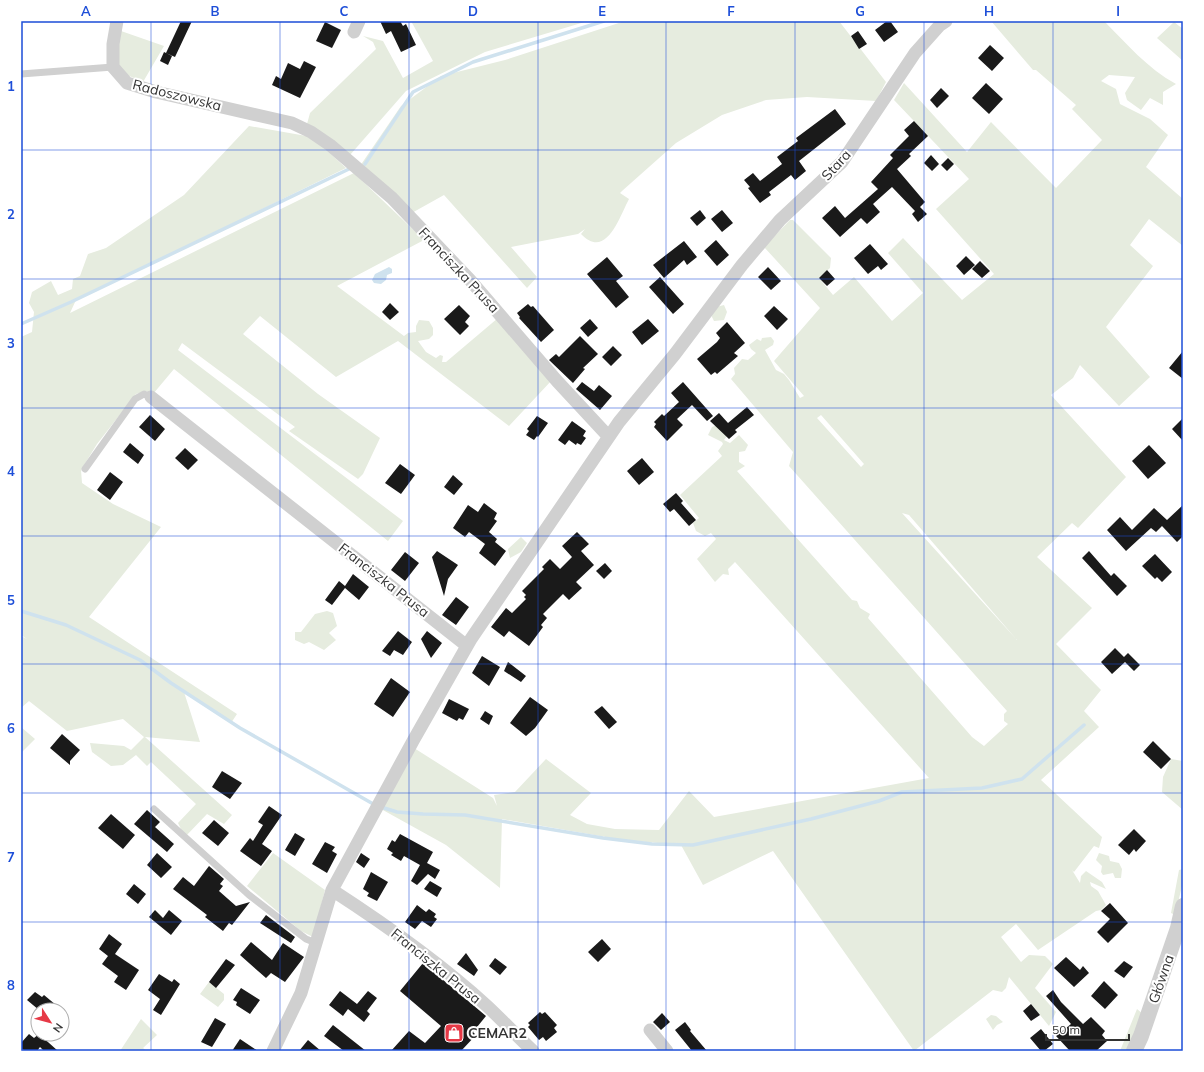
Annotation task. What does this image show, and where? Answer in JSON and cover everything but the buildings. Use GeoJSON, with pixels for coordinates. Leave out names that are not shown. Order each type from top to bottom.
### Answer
{"type":"FeatureCollection","features":[{"type":"Feature","properties":{"kind":"street"},"geometry":{"type":"LineString","coordinates":[[113,67],[113,44],[117,21]]}},
{"type":"Feature","properties":{"kind":"street","name":"Stara"},"geometry":{"type":"LineString","coordinates":[[608,436],[675,354],[715,300],[780,220],[842,162],[915,53],[940,25],[946,21]]}},
{"type":"Feature","properties":{"kind":"street","name":"Radoszowska"},"geometry":{"type":"LineString","coordinates":[[113,67],[127,83],[156,92],[292,123]]}},
{"type":"Feature","properties":{"kind":"street","name":"Franciszka Prusa"},"geometry":{"type":"LineString","coordinates":[[292,123],[311,132],[330,145],[392,198],[470,280],[557,381],[608,436]]}},
{"type":"Feature","properties":{"kind":"street","name":"Franciszka Prusa"},"geometry":{"type":"LineString","coordinates":[[151,397],[467,646]]}},
{"type":"Feature","properties":{"kind":"street"},"geometry":{"type":"LineString","coordinates":[[273,1051],[301,993],[332,890],[412,741],[467,646],[608,436]]}},
{"type":"Feature","properties":{"kind":"street","name":"Franciszka Prusa"},"geometry":{"type":"LineString","coordinates":[[332,890],[381,922],[434,963],[486,1005],[533,1051]]}},
{"type":"Feature","properties":{"kind":"street","name":"Główna"},"geometry":{"type":"LineString","coordinates":[[1134,1051],[1141,1036],[1178,928],[1183,906]]}},
{"type":"Feature","properties":{"kind":"street"},"geometry":{"type":"LineString","coordinates":[[650,1030],[667,1051]]}},
{"type":"Feature","properties":{"kind":"lane"},"geometry":{"type":"LineString","coordinates":[[21,74],[113,67]]}},
{"type":"Feature","properties":{"kind":"lane"},"geometry":{"type":"LineString","coordinates":[[85,469],[136,399],[144,394],[151,397]]}},
{"type":"Feature","properties":{"kind":"lane"},"geometry":{"type":"LineString","coordinates":[[154,809],[249,895],[306,938],[316,943]]}},
{"type":"Feature","properties":{"kind":"shaded area"},"geometry":{"type":"Polygon","coordinates":[[[411,21],[588,21],[485,52],[406,91],[350,155],[307,124],[310,113],[376,49],[373,42],[363,36],[383,41],[403,78],[433,61],[411,21]]]}},
{"type":"Feature","properties":{"kind":"shaded area"},"geometry":{"type":"Polygon","coordinates":[[[625,21],[839,21],[886,82],[876,101],[807,97],[766,100],[722,115],[676,143],[620,193],[629,199],[616,225],[605,239],[598,242],[590,241],[581,234],[585,229],[578,234],[511,247],[537,277],[527,288],[444,195],[410,214],[360,166],[401,106],[441,76],[505,60],[625,21]]]}},
{"type":"Feature","properties":{"kind":"shaded area"},"geometry":{"type":"Polygon","coordinates":[[[991,21],[1104,21],[1129,47],[1156,71],[1176,84],[1163,92],[1163,105],[1150,98],[1141,110],[1127,100],[1125,93],[1135,77],[1109,75],[1101,81],[1116,89],[1120,104],[1150,119],[1168,135],[1146,167],[1183,199],[1183,246],[1149,219],[1130,245],[1153,266],[1106,327],[1150,377],[1119,406],[1080,365],[1073,378],[1051,395],[1126,477],[1078,528],[1072,523],[1037,557],[1092,608],[1056,644],[1101,690],[1084,711],[1099,727],[1041,780],[1102,837],[1099,848],[1094,846],[1074,872],[1072,870],[1080,883],[1081,876],[1086,871],[1102,882],[1106,889],[1090,882],[1091,886],[1098,891],[1106,905],[1101,910],[1096,911],[1038,950],[1016,924],[1001,937],[1021,962],[1029,955],[1045,956],[1053,964],[1035,988],[1056,1012],[1049,1026],[1009,977],[1006,988],[1002,992],[993,990],[914,1051],[773,851],[703,885],[681,845],[623,840],[502,819],[500,888],[446,845],[381,809],[414,748],[493,798],[497,806],[494,795],[515,792],[546,759],[591,793],[570,815],[587,824],[615,829],[659,830],[689,791],[714,817],[929,778],[735,562],[728,569],[729,575],[723,574],[715,582],[697,559],[716,539],[711,533],[705,536],[696,531],[693,523],[699,518],[680,495],[722,456],[718,451],[723,444],[722,442],[708,435],[712,427],[719,424],[727,436],[724,440],[730,443],[739,435],[748,445],[745,451],[739,452],[739,462],[745,466],[737,471],[852,600],[857,601],[860,608],[870,614],[868,618],[972,737],[984,746],[1008,724],[1004,721],[1004,714],[1007,711],[789,466],[793,452],[731,379],[735,374],[734,368],[742,359],[748,360],[756,353],[749,345],[757,339],[761,341],[762,338],[771,337],[774,341],[773,345],[765,350],[776,370],[784,374],[800,398],[804,396],[774,361],[820,308],[764,247],[790,220],[793,220],[831,258],[830,268],[819,278],[833,295],[854,277],[892,321],[923,293],[888,253],[903,238],[962,300],[994,274],[936,209],[969,179],[894,100],[904,83],[967,152],[991,122],[1056,188],[1102,140],[1072,109],[1076,105],[1036,70],[1033,70],[991,21]],[[821,415],[817,418],[861,467],[864,464],[821,415]],[[902,513],[1017,640],[909,515],[902,513]]]}},
{"type":"Feature","properties":{"kind":"shaded area"},"geometry":{"type":"Polygon","coordinates":[[[1174,22],[1183,29],[1183,61],[1157,38],[1174,22]]]}},
{"type":"Feature","properties":{"kind":"shaded area"},"geometry":{"type":"Polygon","coordinates":[[[121,31],[164,46],[143,82],[118,71],[113,67],[121,31]]]}},
{"type":"Feature","properties":{"kind":"shaded area"},"geometry":{"type":"Polygon","coordinates":[[[249,126],[312,137],[346,168],[76,300],[70,313],[354,173],[424,240],[337,286],[404,336],[408,333],[416,332],[416,326],[419,320],[429,321],[433,328],[433,335],[429,339],[418,341],[426,352],[436,358],[440,355],[443,356],[442,362],[446,362],[498,318],[552,380],[509,426],[398,341],[336,377],[260,316],[243,334],[318,394],[380,438],[363,474],[358,479],[289,431],[295,427],[182,343],[178,350],[403,521],[388,541],[174,369],[153,394],[146,391],[136,394],[97,444],[81,470],[82,483],[113,504],[161,527],[89,617],[237,714],[231,723],[184,692],[200,742],[145,737],[232,815],[224,824],[207,814],[185,837],[178,823],[196,804],[151,762],[147,766],[136,755],[123,765],[111,766],[92,752],[90,743],[124,746],[131,750],[144,737],[123,719],[67,731],[29,701],[21,708],[21,636],[27,639],[21,635],[21,337],[32,332],[34,312],[29,303],[32,292],[51,281],[58,295],[72,289],[73,279],[80,276],[88,254],[106,248],[184,195],[249,126]]]}},
{"type":"Feature","properties":{"kind":"shaded area"},"geometry":{"type":"Polygon","coordinates":[[[724,305],[727,312],[724,320],[714,321],[711,315],[716,307],[724,305]]]}},
{"type":"Feature","properties":{"kind":"shaded area"},"geometry":{"type":"Polygon","coordinates":[[[521,537],[527,543],[521,552],[510,558],[508,549],[521,537]]]}},
{"type":"Feature","properties":{"kind":"shaded area"},"geometry":{"type":"Polygon","coordinates":[[[327,611],[333,613],[337,626],[329,633],[336,640],[324,650],[309,642],[304,644],[295,640],[295,632],[301,632],[315,614],[327,611]]]}},
{"type":"Feature","properties":{"kind":"shaded area"},"geometry":{"type":"Polygon","coordinates":[[[21,727],[35,739],[21,753],[21,727]]]}},
{"type":"Feature","properties":{"kind":"shaded area"},"geometry":{"type":"Polygon","coordinates":[[[1171,759],[1183,761],[1183,810],[1162,792],[1163,777],[1171,759]]]}},
{"type":"Feature","properties":{"kind":"shaded area"},"geometry":{"type":"Polygon","coordinates":[[[273,853],[325,890],[313,937],[301,931],[247,886],[273,853]]]}},
{"type":"Feature","properties":{"kind":"shaded area"},"geometry":{"type":"Polygon","coordinates":[[[1099,853],[1109,856],[1110,861],[1119,863],[1122,869],[1121,878],[1115,878],[1113,873],[1103,875],[1101,872],[1102,866],[1096,860],[1099,853]]]}},
{"type":"Feature","properties":{"kind":"shaded area"},"geometry":{"type":"Polygon","coordinates":[[[1183,869],[1183,882],[1175,915],[1171,913],[1179,870],[1183,869]]]}},
{"type":"Feature","properties":{"kind":"shaded area"},"geometry":{"type":"Polygon","coordinates":[[[209,982],[224,994],[224,1000],[218,1007],[200,994],[209,982]]]}},
{"type":"Feature","properties":{"kind":"shaded area"},"geometry":{"type":"Polygon","coordinates":[[[1137,1009],[1143,1014],[1128,1051],[1120,1051],[1137,1009]]]}},
{"type":"Feature","properties":{"kind":"shaded area"},"geometry":{"type":"Polygon","coordinates":[[[991,1015],[996,1016],[1003,1022],[997,1025],[993,1030],[986,1019],[991,1015]]]}},
{"type":"Feature","properties":{"kind":"shaded area"},"geometry":{"type":"Polygon","coordinates":[[[141,1019],[157,1035],[143,1048],[147,1051],[120,1051],[141,1019]]]}},
{"type":"Feature","properties":{"kind":"water"},"geometry":{"type":"Polygon","coordinates":[[[389,267],[392,269],[392,273],[387,275],[386,280],[381,284],[374,283],[372,280],[375,274],[389,267]]]}},
{"type":"Feature","properties":{"kind":"waterway"},"geometry":{"type":"LineString","coordinates":[[365,164],[413,92],[473,62],[604,21]]}},
{"type":"Feature","properties":{"kind":"waterway"},"geometry":{"type":"LineString","coordinates":[[21,324],[71,302],[349,169]]}},
{"type":"Feature","properties":{"kind":"waterway"},"geometry":{"type":"LineString","coordinates":[[21,611],[66,625],[140,660],[171,683],[240,728],[375,805]]}},
{"type":"Feature","properties":{"kind":"waterway"},"geometry":{"type":"LineString","coordinates":[[381,807],[397,812],[465,815],[603,838],[652,844],[693,845],[811,819],[879,801],[902,792],[982,788],[1022,779],[1084,725]]}},
{"type":"Feature","properties":{"kind":"place","name":"CEMAR2"},"geometry":{"type":"Point","coordinates":[454,1033]}}]}
